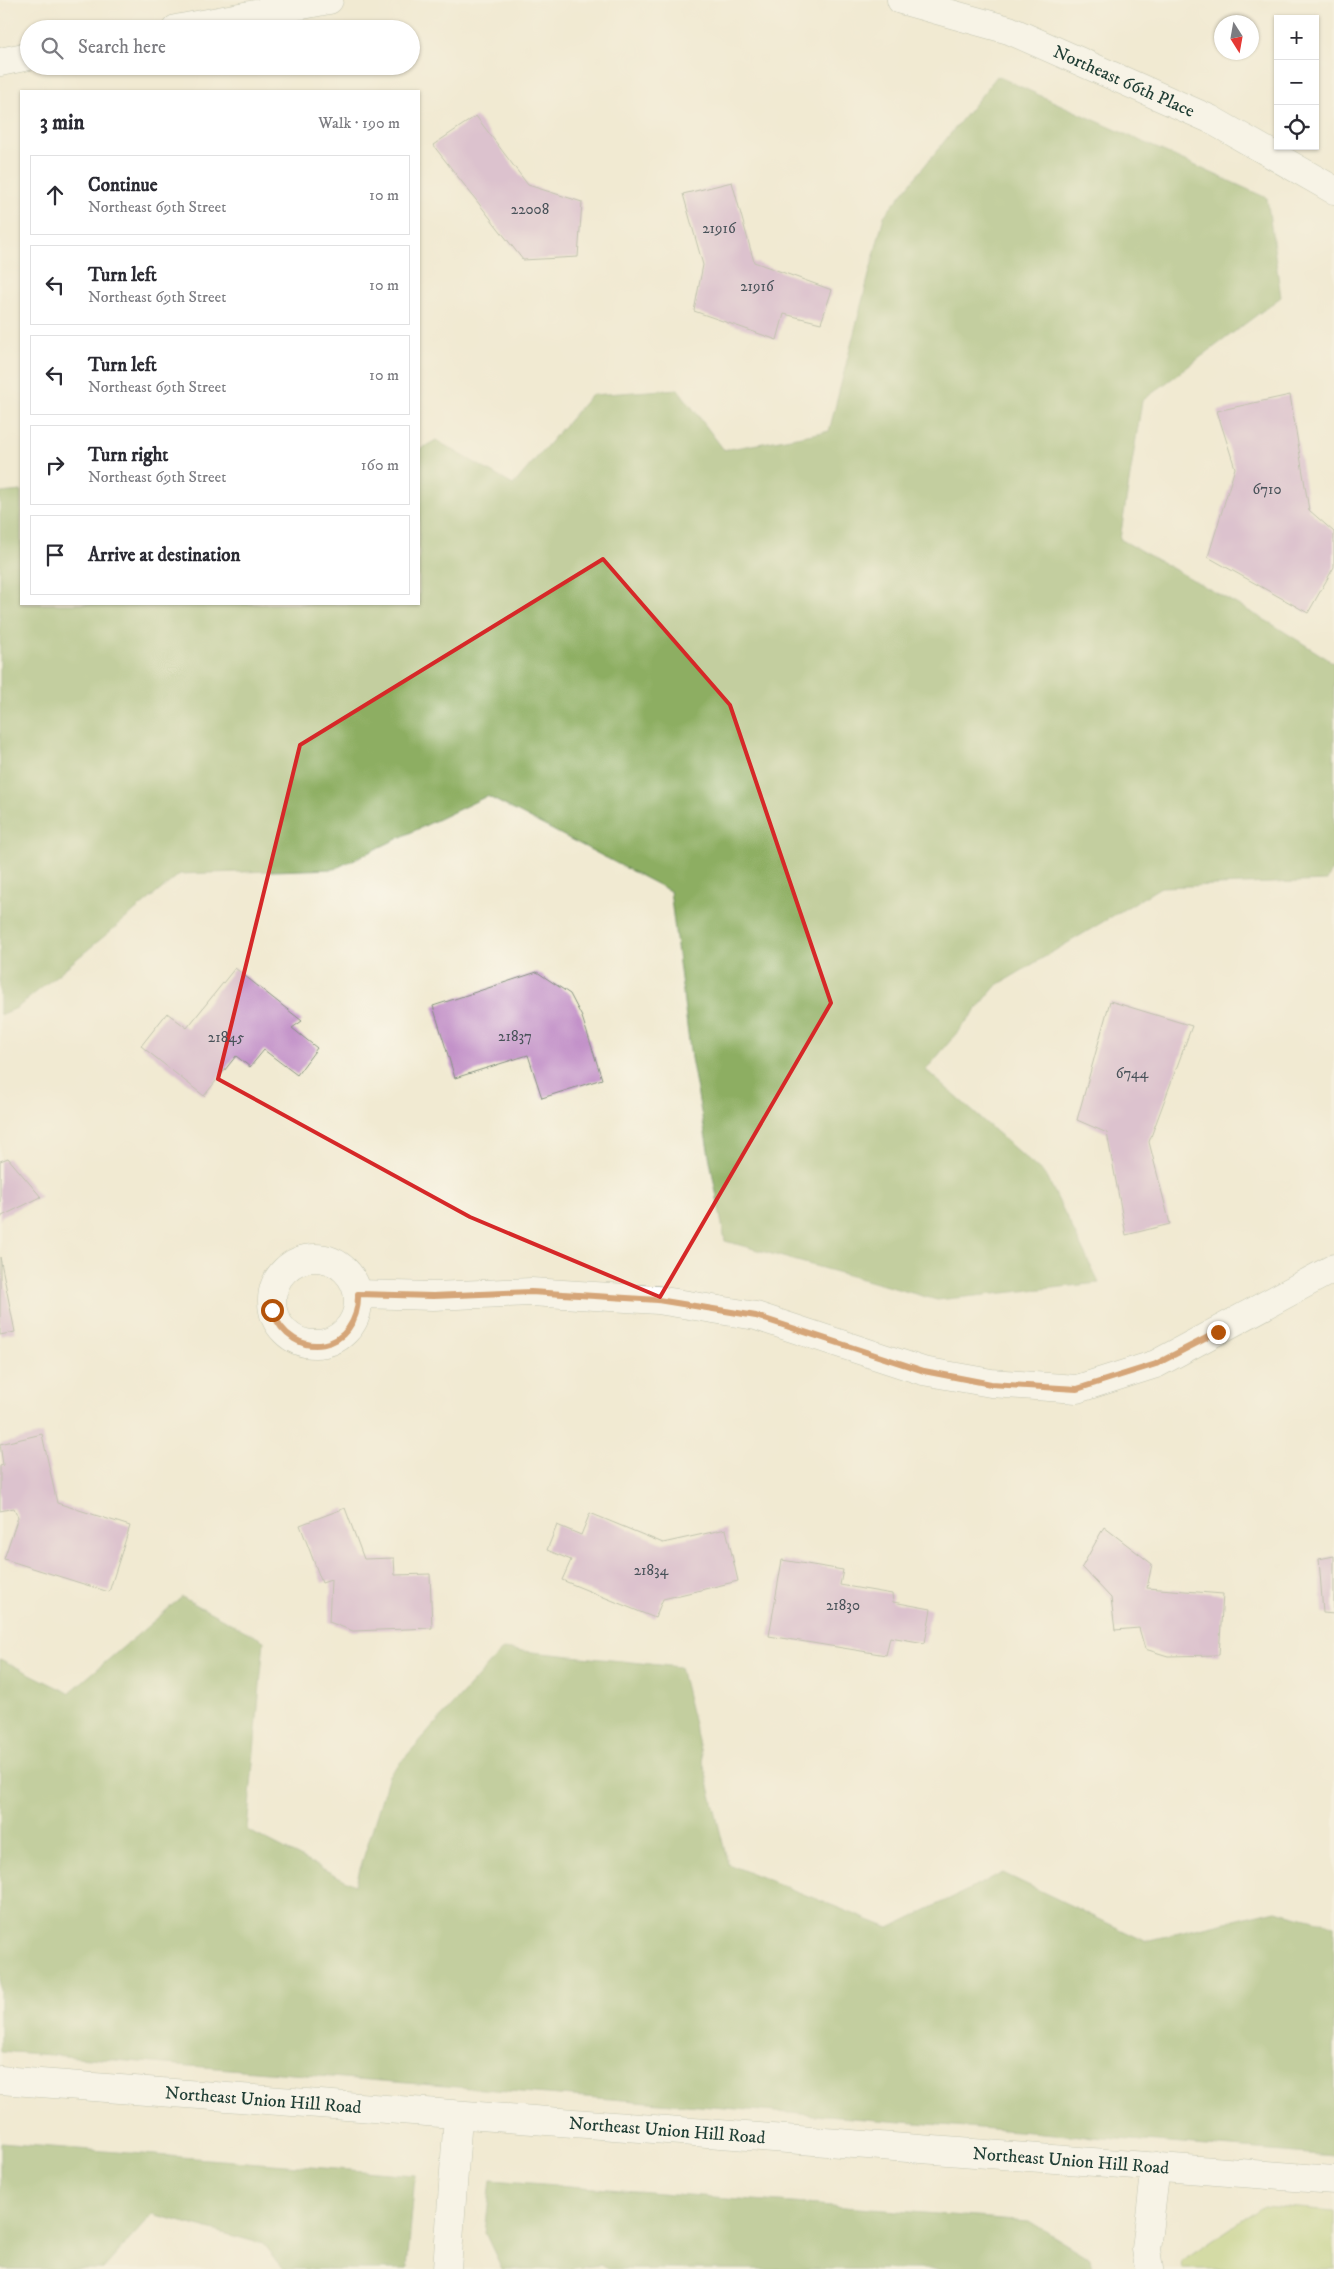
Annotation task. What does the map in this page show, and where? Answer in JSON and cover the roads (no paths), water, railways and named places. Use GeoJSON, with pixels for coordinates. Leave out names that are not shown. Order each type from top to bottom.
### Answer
{"type":"FeatureCollection","features":[{"type":"Feature","properties":{"kind":"street"},"geometry":{"type":"LineString","coordinates":[[223,20],[329,0]]}},
{"type":"Feature","properties":{"kind":"street","name":"Northeast 66th Place"},"geometry":{"type":"LineString","coordinates":[[901,0],[1009,30],[1210,119],[1334,190]]}},
{"type":"Feature","properties":{"kind":"street"},"geometry":{"type":"LineString","coordinates":[[0,62],[20,58]]}},
{"type":"Feature","properties":{"kind":"street"},"geometry":{"type":"LineString","coordinates":[[358,1294],[433,1296],[531,1292],[658,1300],[756,1316],[924,1371],[991,1384],[1077,1389],[1156,1364],[1334,1268]]}},
{"type":"Feature","properties":{"kind":"street","name":"Northeast Union Hill Road"},"geometry":{"type":"LineString","coordinates":[[0,2080],[458,2116],[1334,2180]]}},
{"type":"Feature","properties":{"kind":"street"},"geometry":{"type":"LineString","coordinates":[[447,2269],[458,2116]]}},
{"type":"Feature","properties":{"kind":"street"},"geometry":{"type":"LineString","coordinates":[[1149,2269],[1146,2249],[1156,2166]]}}]}
